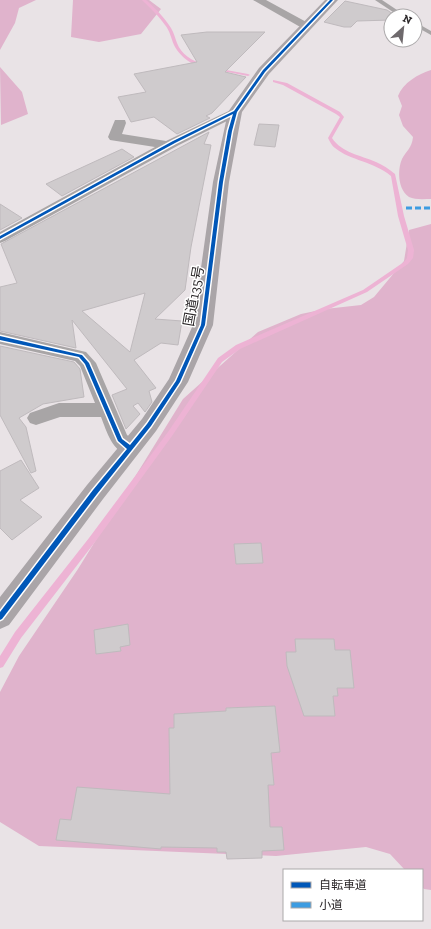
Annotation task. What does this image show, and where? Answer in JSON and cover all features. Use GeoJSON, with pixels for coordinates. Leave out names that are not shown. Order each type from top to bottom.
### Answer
{"type":"FeatureCollection","features":[{"type":"Feature","properties":{"kind":"highway","name":"国道135号"},"geometry":{"type":"LineString","coordinates":[[0,617],[149,425],[178,382],[203,325],[221,182],[235,112],[264,71],[332,0]]}},
{"type":"Feature","properties":{"kind":"street"},"geometry":{"type":"LineString","coordinates":[[258,0],[306,26]]}},
{"type":"Feature","properties":{"kind":"street"},"geometry":{"type":"LineString","coordinates":[[0,238],[168,145],[235,112]]}},
{"type":"Feature","properties":{"kind":"street"},"geometry":{"type":"LineString","coordinates":[[120,123],[115,137],[168,145]]}},
{"type":"Feature","properties":{"kind":"street"},"geometry":{"type":"LineString","coordinates":[[0,338],[80,356],[87,364],[120,440],[130,448]]}},
{"type":"Feature","properties":{"kind":"street"},"geometry":{"type":"LineString","coordinates":[[36,418],[59,410],[107,410]]}},
{"type":"Feature","properties":{"kind":"lane"},"geometry":{"type":"LineString","coordinates":[[378,0],[390,8]]}},
{"type":"Feature","properties":{"kind":"shaded area"},"geometry":{"type":"Polygon","coordinates":[[[0,0],[36,0],[19,8],[15,23],[0,50],[0,0]]]}},
{"type":"Feature","properties":{"kind":"shaded area"},"geometry":{"type":"Polygon","coordinates":[[[73,0],[149,0],[161,9],[141,34],[99,42],[71,37],[73,0]]]}},
{"type":"Feature","properties":{"kind":"shaded area"},"geometry":{"type":"Polygon","coordinates":[[[0,67],[22,92],[28,114],[1,125],[0,67]]]}},
{"type":"Feature","properties":{"kind":"shaded area"},"geometry":{"type":"Polygon","coordinates":[[[431,70],[431,199],[417,199],[411,198],[405,194],[400,180],[400,164],[410,147],[413,137],[403,126],[399,115],[402,106],[398,96],[400,91],[407,83],[421,74],[431,70]]]}},
{"type":"Feature","properties":{"kind":"shaded area"},"geometry":{"type":"Polygon","coordinates":[[[431,224],[431,890],[423,888],[423,869],[404,869],[390,854],[366,847],[276,856],[39,846],[0,822],[0,692],[19,656],[78,569],[183,399],[258,332],[301,314],[325,309],[361,305],[374,297],[404,261],[409,230],[431,224]]]}},
{"type":"Feature","properties":{"kind":"building"},"geometry":{"type":"Polygon","coordinates":[[[345,1],[383,9],[383,20],[357,21],[351,27],[344,27],[324,22],[345,1]]]}},
{"type":"Feature","properties":{"kind":"building"},"geometry":{"type":"Polygon","coordinates":[[[207,32],[265,32],[225,72],[246,77],[212,113],[206,116],[210,118],[177,134],[154,117],[131,122],[118,97],[146,92],[134,74],[197,62],[181,35],[207,32]]]}},
{"type":"Feature","properties":{"kind":"building"},"geometry":{"type":"Polygon","coordinates":[[[259,124],[279,125],[275,147],[254,145],[259,124]]]}},
{"type":"Feature","properties":{"kind":"building"},"geometry":{"type":"Polygon","coordinates":[[[209,132],[204,144],[211,145],[191,247],[185,290],[155,319],[182,321],[178,345],[161,343],[134,360],[156,388],[149,391],[152,402],[145,412],[138,403],[133,406],[140,414],[126,429],[112,395],[127,389],[72,320],[76,348],[0,331],[0,287],[17,283],[1,244],[209,132]],[[145,293],[82,311],[130,352],[145,293]]]}},
{"type":"Feature","properties":{"kind":"building"},"geometry":{"type":"Polygon","coordinates":[[[122,149],[134,157],[62,196],[46,184],[122,149]]]}},
{"type":"Feature","properties":{"kind":"building"},"geometry":{"type":"Polygon","coordinates":[[[0,204],[22,218],[0,230],[0,204]]]}},
{"type":"Feature","properties":{"kind":"building"},"geometry":{"type":"Polygon","coordinates":[[[0,346],[74,362],[80,369],[84,397],[43,404],[19,418],[26,427],[36,471],[31,473],[0,415],[0,346]]]}},
{"type":"Feature","properties":{"kind":"building"},"geometry":{"type":"Polygon","coordinates":[[[21,460],[39,488],[20,500],[42,517],[12,540],[0,528],[0,471],[21,460]]]}},
{"type":"Feature","properties":{"kind":"building"},"geometry":{"type":"Polygon","coordinates":[[[261,543],[263,563],[236,564],[234,544],[261,543]]]}},
{"type":"Feature","properties":{"kind":"building"},"geometry":{"type":"Polygon","coordinates":[[[128,624],[130,645],[120,647],[121,651],[96,654],[94,630],[128,624]]]}},
{"type":"Feature","properties":{"kind":"building"},"geometry":{"type":"Polygon","coordinates":[[[295,639],[334,639],[335,650],[350,650],[354,688],[337,688],[338,696],[333,696],[335,716],[304,716],[287,666],[286,652],[296,652],[295,639]]]}},
{"type":"Feature","properties":{"kind":"building"},"geometry":{"type":"Polygon","coordinates":[[[275,706],[280,752],[271,753],[274,785],[268,785],[270,827],[282,827],[284,850],[262,851],[262,858],[227,859],[226,852],[217,852],[217,848],[161,847],[161,849],[56,840],[60,819],[71,820],[77,787],[170,794],[169,728],[174,728],[174,714],[226,711],[226,708],[275,706]]]}},
{"type":"Feature","properties":{"kind":"waterway"},"geometry":{"type":"LineString","coordinates":[[144,0],[165,22],[171,31],[177,47],[183,54],[189,60],[201,65]]}},
{"type":"Feature","properties":{"kind":"waterway"},"geometry":{"type":"LineString","coordinates":[[217,69],[248,75]]}},
{"type":"Feature","properties":{"kind":"waterway"},"geometry":{"type":"LineString","coordinates":[[0,664],[18,635],[92,540],[170,434],[220,360],[238,347],[365,291],[406,263],[410,258],[411,250],[401,216],[393,175],[380,166],[345,152],[336,146],[330,138],[342,117],[338,113],[285,84],[275,81]]}},
{"type":"Feature","properties":{"kind":"marked path"},"geometry":{"type":"LineString","coordinates":[[406,208],[431,208]]}},
{"type":"Feature","properties":{"kind":"cycle path"},"geometry":{"type":"LineString","coordinates":[[0,617],[95,492],[149,425],[178,382],[203,325],[221,182],[235,112],[264,71],[332,0]]}},
{"type":"Feature","properties":{"kind":"cycle path"},"geometry":{"type":"LineString","coordinates":[[0,238],[174,142],[235,112]]}},
{"type":"Feature","properties":{"kind":"cycle path"},"geometry":{"type":"LineString","coordinates":[[0,338],[80,356],[87,363],[120,440],[130,448]]}}]}
